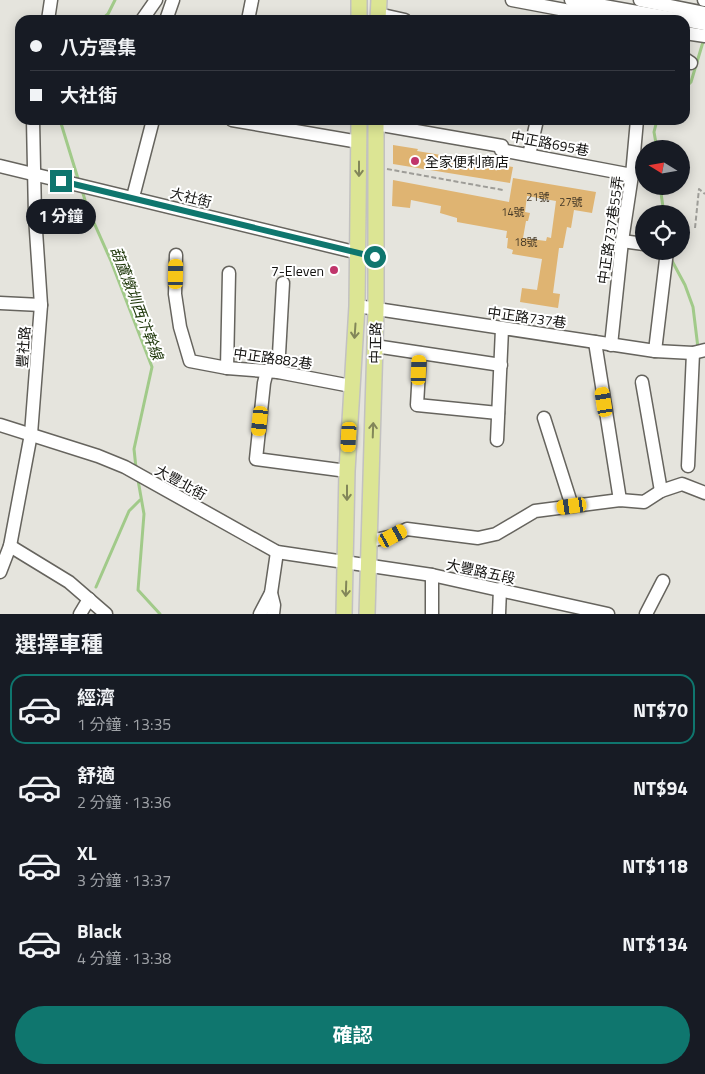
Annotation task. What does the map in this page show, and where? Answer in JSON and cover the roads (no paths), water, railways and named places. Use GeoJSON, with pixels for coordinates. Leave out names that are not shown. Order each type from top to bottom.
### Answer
{"type":"FeatureCollection","features":[{"type":"Feature","properties":{"kind":"main road"},"geometry":{"type":"LineString","coordinates":[[359,0],[359,15]]}},
{"type":"Feature","properties":{"kind":"main road","name":"中正路"},"geometry":{"type":"LineString","coordinates":[[344,614],[347,563],[347,471],[357,306],[359,125]]}},
{"type":"Feature","properties":{"kind":"main road","name":"中正路"},"geometry":{"type":"LineString","coordinates":[[367,614],[370,567],[376,309],[376,125]]}},
{"type":"Feature","properties":{"kind":"street"},"geometry":{"type":"LineString","coordinates":[[49,15],[52,0]]}},
{"type":"Feature","properties":{"kind":"street"},"geometry":{"type":"LineString","coordinates":[[146,15],[156,0]]}},
{"type":"Feature","properties":{"kind":"street"},"geometry":{"type":"LineString","coordinates":[[168,15],[173,0]]}},
{"type":"Feature","properties":{"kind":"street"},"geometry":{"type":"LineString","coordinates":[[249,15],[252,0]]}},
{"type":"Feature","properties":{"kind":"street"},"geometry":{"type":"LineString","coordinates":[[512,0],[592,15]]}},
{"type":"Feature","properties":{"kind":"street"},"geometry":{"type":"LineString","coordinates":[[571,0],[656,15]]}},
{"type":"Feature","properties":{"kind":"street"},"geometry":{"type":"LineString","coordinates":[[640,0],[705,13]]}},
{"type":"Feature","properties":{"kind":"street"},"geometry":{"type":"LineString","coordinates":[[378,11],[390,15]]}},
{"type":"Feature","properties":{"kind":"street"},"geometry":{"type":"LineString","coordinates":[[690,21],[705,24]]}},
{"type":"Feature","properties":{"kind":"street"},"geometry":{"type":"LineString","coordinates":[[690,34],[705,36]]}},
{"type":"Feature","properties":{"kind":"street","name":"豐社路"},"geometry":{"type":"LineString","coordinates":[[0,570],[10,546],[31,434],[41,305],[35,216],[33,125]]}},
{"type":"Feature","properties":{"kind":"street"},"geometry":{"type":"LineString","coordinates":[[133,197],[152,125]]}},
{"type":"Feature","properties":{"kind":"street"},"geometry":{"type":"LineString","coordinates":[[286,125],[359,142]]}},
{"type":"Feature","properties":{"kind":"street","name":"中正路695巷"},"geometry":{"type":"LineString","coordinates":[[392,125],[502,146],[502,150],[632,175]]}},
{"type":"Feature","properties":{"kind":"street"},"geometry":{"type":"LineString","coordinates":[[529,155],[536,125]]}},
{"type":"Feature","properties":{"kind":"street","name":"中正路737巷55弄"},"geometry":{"type":"LineString","coordinates":[[611,345],[637,125]]}},
{"type":"Feature","properties":{"kind":"street","name":"大社街"},"geometry":{"type":"LineString","coordinates":[[0,166],[375,257]]}},
{"type":"Feature","properties":{"kind":"street"},"geometry":{"type":"LineString","coordinates":[[622,241],[635,243]]}},
{"type":"Feature","properties":{"kind":"street","name":"中正路882巷"},"geometry":{"type":"LineString","coordinates":[[176,255],[175,294],[180,327],[190,361],[227,368],[272,372],[351,386]]}},
{"type":"Feature","properties":{"kind":"street"},"geometry":{"type":"LineString","coordinates":[[655,351],[666,260]]}},
{"type":"Feature","properties":{"kind":"street"},"geometry":{"type":"LineString","coordinates":[[227,368],[229,273]]}},
{"type":"Feature","properties":{"kind":"street"},"geometry":{"type":"LineString","coordinates":[[283,283],[272,372],[264,383],[256,459],[347,471]]}},
{"type":"Feature","properties":{"kind":"street"},"geometry":{"type":"LineString","coordinates":[[0,303],[41,305]]}},
{"type":"Feature","properties":{"kind":"street","name":"中正路737巷"},"geometry":{"type":"LineString","coordinates":[[357,306],[655,351],[699,352]]}},
{"type":"Feature","properties":{"kind":"street"},"geometry":{"type":"LineString","coordinates":[[498,440],[502,329]]}},
{"type":"Feature","properties":{"kind":"street"},"geometry":{"type":"LineString","coordinates":[[595,342],[620,500]]}},
{"type":"Feature","properties":{"kind":"street"},"geometry":{"type":"LineString","coordinates":[[375,346],[501,365]]}},
{"type":"Feature","properties":{"kind":"street"},"geometry":{"type":"LineString","coordinates":[[688,466],[699,352]]}},
{"type":"Feature","properties":{"kind":"street"},"geometry":{"type":"LineString","coordinates":[[420,353],[417,405],[498,413]]}},
{"type":"Feature","properties":{"kind":"street"},"geometry":{"type":"LineString","coordinates":[[642,382],[661,491]]}},
{"type":"Feature","properties":{"kind":"street"},"geometry":{"type":"LineString","coordinates":[[544,418],[572,506]]}},
{"type":"Feature","properties":{"kind":"street","name":"大豐北街"},"geometry":{"type":"LineString","coordinates":[[0,425],[125,467],[278,552],[347,563]]}},
{"type":"Feature","properties":{"kind":"street"},"geometry":{"type":"LineString","coordinates":[[370,541],[393,536],[407,529],[478,538],[496,534],[535,511],[620,500],[644,502],[661,491],[682,484],[705,494]]}},
{"type":"Feature","properties":{"kind":"street"},"geometry":{"type":"LineString","coordinates":[[10,546],[69,582],[106,614]]}},
{"type":"Feature","properties":{"kind":"street"},"geometry":{"type":"LineString","coordinates":[[260,614],[271,593],[278,552]]}},
{"type":"Feature","properties":{"kind":"street","name":"大豐路五段"},"geometry":{"type":"LineString","coordinates":[[347,563],[432,575],[500,589],[573,610],[608,614]]}},
{"type":"Feature","properties":{"kind":"street"},"geometry":{"type":"LineString","coordinates":[[432,575],[432,614]]}},
{"type":"Feature","properties":{"kind":"street"},"geometry":{"type":"LineString","coordinates":[[646,614],[663,581]]}},
{"type":"Feature","properties":{"kind":"street"},"geometry":{"type":"LineString","coordinates":[[499,614],[500,589]]}},
{"type":"Feature","properties":{"kind":"street"},"geometry":{"type":"LineString","coordinates":[[271,593],[274,605],[273,614]]}},
{"type":"Feature","properties":{"kind":"street"},"geometry":{"type":"LineString","coordinates":[[80,614],[89,599]]}},
{"type":"Feature","properties":{"kind":"waterway","name":"葫蘆燉圳西汴幹線"},"geometry":{"type":"LineString","coordinates":[[107,15],[115,0]]}},
{"type":"Feature","properties":{"kind":"waterway"},"geometry":{"type":"LineString","coordinates":[[690,83],[703,42]]}},
{"type":"Feature","properties":{"kind":"waterway","name":"葫蘆燉圳西汴幹線"},"geometry":{"type":"LineString","coordinates":[[62,125],[79,182]]}},
{"type":"Feature","properties":{"kind":"waterway"},"geometry":{"type":"LineString","coordinates":[[655,140],[654,132],[656,125]]}},
{"type":"Feature","properties":{"kind":"waterway","name":"葫蘆燉圳西汴幹線"},"geometry":{"type":"LineString","coordinates":[[82,190],[87,207],[111,261],[152,367],[134,449],[136,468]]}},
{"type":"Feature","properties":{"kind":"waterway"},"geometry":{"type":"LineString","coordinates":[[661,195],[663,205]]}},
{"type":"Feature","properties":{"kind":"waterway"},"geometry":{"type":"LineString","coordinates":[[672,260],[685,285],[693,307],[698,348]]}},
{"type":"Feature","properties":{"kind":"waterway"},"geometry":{"type":"LineString","coordinates":[[138,480],[144,514],[138,590],[160,614]]}},
{"type":"Feature","properties":{"kind":"waterway"},"geometry":{"type":"LineString","coordinates":[[96,587],[129,511],[140,500]]}},
{"type":"Feature","properties":{"kind":"place","name":"全家便利商店"},"geometry":{"type":"Point","coordinates":[415,161]}},
{"type":"Feature","properties":{"kind":"place","name":"7-Eleven"},"geometry":{"type":"Point","coordinates":[334,270]}}]}
